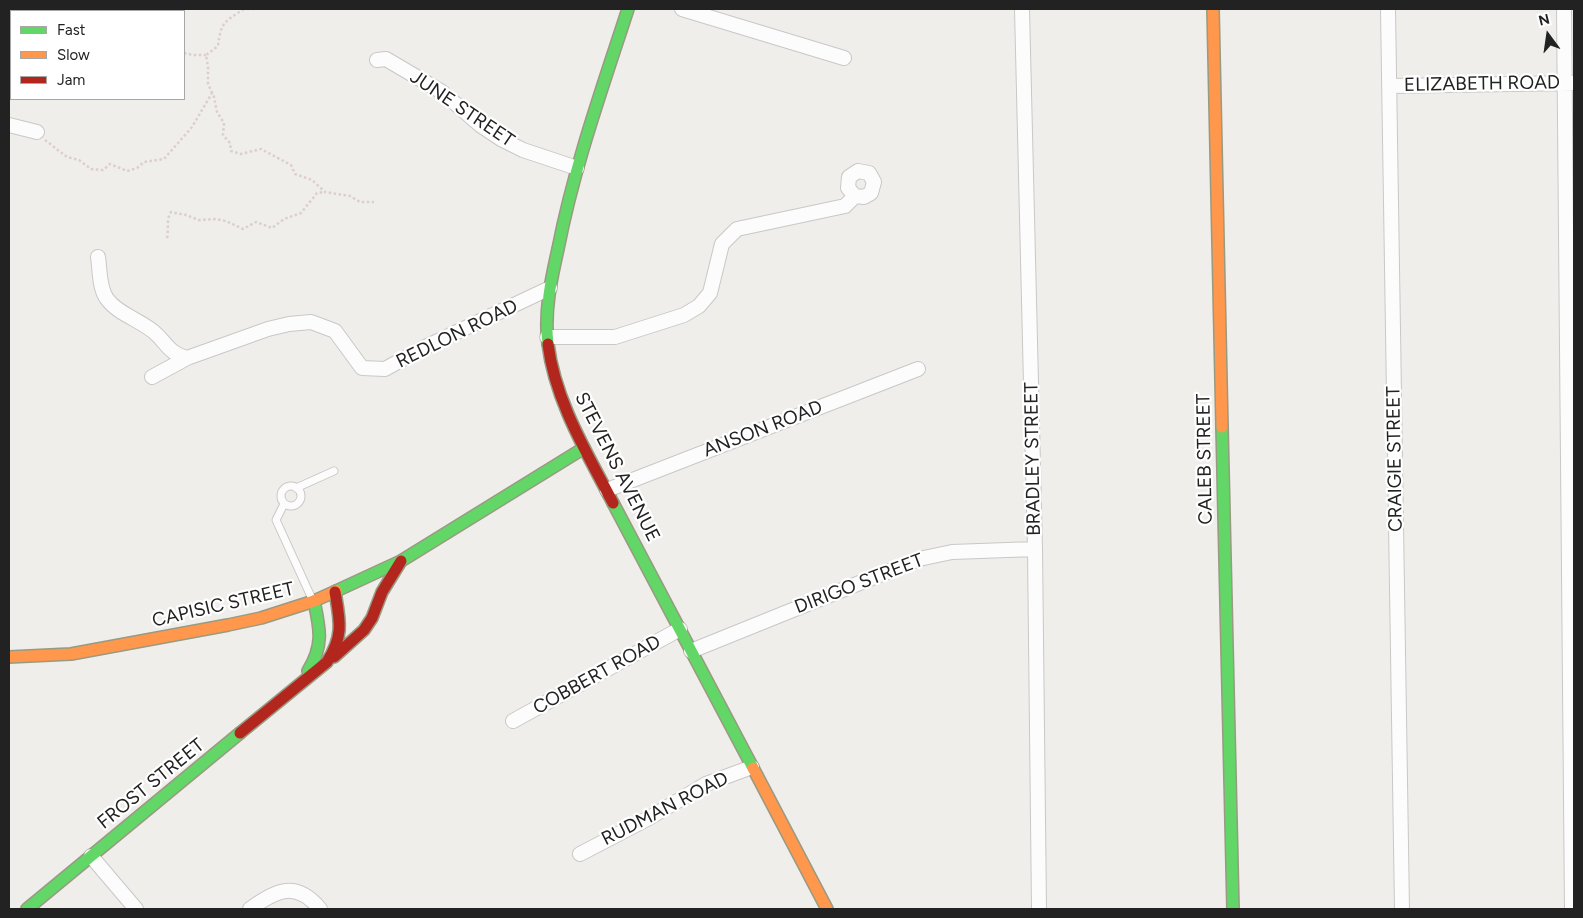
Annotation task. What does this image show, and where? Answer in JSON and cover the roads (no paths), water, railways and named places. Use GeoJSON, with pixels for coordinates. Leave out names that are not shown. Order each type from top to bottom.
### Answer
{"type":"FeatureCollection","features":[{"type":"Feature","properties":{"kind":"street","name":"STEVENS AVENUE"},"geometry":{"type":"LineString","coordinates":[[628,9],[564,213],[550,288],[548,337],[554,377],[584,448],[608,490],[827,909]]}},
{"type":"Feature","properties":{"kind":"street"},"geometry":{"type":"LineString","coordinates":[[682,9],[844,58]]}},
{"type":"Feature","properties":{"kind":"street","name":"BRADLEY STREET"},"geometry":{"type":"LineString","coordinates":[[1022,9],[1035,549],[1039,909]]}},
{"type":"Feature","properties":{"kind":"street","name":"CALEB STREET"},"geometry":{"type":"LineString","coordinates":[[1213,9],[1233,909]]}},
{"type":"Feature","properties":{"kind":"street","name":"CRAIGIE STREET"},"geometry":{"type":"LineString","coordinates":[[1388,9],[1402,909]]}},
{"type":"Feature","properties":{"kind":"street"},"geometry":{"type":"LineString","coordinates":[[1564,9],[1569,84],[1572,909]]}},
{"type":"Feature","properties":{"kind":"street","name":"JUNE STREET"},"geometry":{"type":"LineString","coordinates":[[377,60],[386,59],[435,88],[480,125],[501,139],[523,150],[577,168]]}},
{"type":"Feature","properties":{"kind":"street","name":"ELIZABETH ROAD"},"geometry":{"type":"LineString","coordinates":[[1390,86],[1569,84]]}},
{"type":"Feature","properties":{"kind":"street"},"geometry":{"type":"LineString","coordinates":[[9,126],[37,132]]}},
{"type":"Feature","properties":{"kind":"street"},"geometry":{"type":"LineString","coordinates":[[548,337],[615,337],[684,314],[699,306],[710,293],[722,244],[737,229],[842,207],[848,205],[855,196]]}},
{"type":"Feature","properties":{"kind":"street"},"geometry":{"type":"LineString","coordinates":[[98,257],[102,290],[106,298],[115,307],[156,334],[174,354],[186,358]]}},
{"type":"Feature","properties":{"kind":"street","name":"REDLON ROAD"},"geometry":{"type":"LineString","coordinates":[[186,358],[268,329],[289,324],[311,322],[334,331],[362,368],[385,369],[421,349],[550,288]]}},
{"type":"Feature","properties":{"kind":"street"},"geometry":{"type":"LineString","coordinates":[[152,377],[186,358]]}},
{"type":"Feature","properties":{"kind":"street","name":"ANSON ROAD"},"geometry":{"type":"LineString","coordinates":[[608,490],[918,369]]}},
{"type":"Feature","properties":{"kind":"street","name":"CAPISIC STREET"},"geometry":{"type":"LineString","coordinates":[[9,657],[71,654],[113,648],[237,624],[314,601],[401,561],[584,448]]}},
{"type":"Feature","properties":{"kind":"street","name":"DIRIGO STREET"},"geometry":{"type":"LineString","coordinates":[[691,651],[919,559],[952,552],[1035,549]]}},
{"type":"Feature","properties":{"kind":"street","name":"FROST STREET"},"geometry":{"type":"LineString","coordinates":[[27,909],[346,648],[364,630],[372,618],[382,592],[401,561]]}},
{"type":"Feature","properties":{"kind":"street","name":"FROST STREET"},"geometry":{"type":"LineString","coordinates":[[327,662],[336,650],[340,637],[340,621],[335,592]]}},
{"type":"Feature","properties":{"kind":"street","name":"FROST STREET"},"geometry":{"type":"LineString","coordinates":[[298,686],[320,652],[320,630],[314,601]]}},
{"type":"Feature","properties":{"kind":"street","name":"COBBERT ROAD"},"geometry":{"type":"LineString","coordinates":[[513,721],[680,629]]}},
{"type":"Feature","properties":{"kind":"street","name":"RUDMAN ROAD"},"geometry":{"type":"LineString","coordinates":[[580,854],[649,818],[706,784],[752,767]]}},
{"type":"Feature","properties":{"kind":"street"},"geometry":{"type":"LineString","coordinates":[[91,856],[136,909]]}},
{"type":"Feature","properties":{"kind":"street"},"geometry":{"type":"LineString","coordinates":[[250,909],[273,893],[288,890],[304,894],[320,909]]}},
{"type":"Feature","properties":{"kind":"lane"},"geometry":{"type":"LineString","coordinates":[[296,488],[334,471]]}},
{"type":"Feature","properties":{"kind":"lane"},"geometry":{"type":"LineString","coordinates":[[289,486],[296,488],[300,493],[298,503],[290,506],[284,504],[280,498],[283,489],[289,486]]}},
{"type":"Feature","properties":{"kind":"lane"},"geometry":{"type":"LineString","coordinates":[[284,504],[276,520],[314,601]]}}]}
